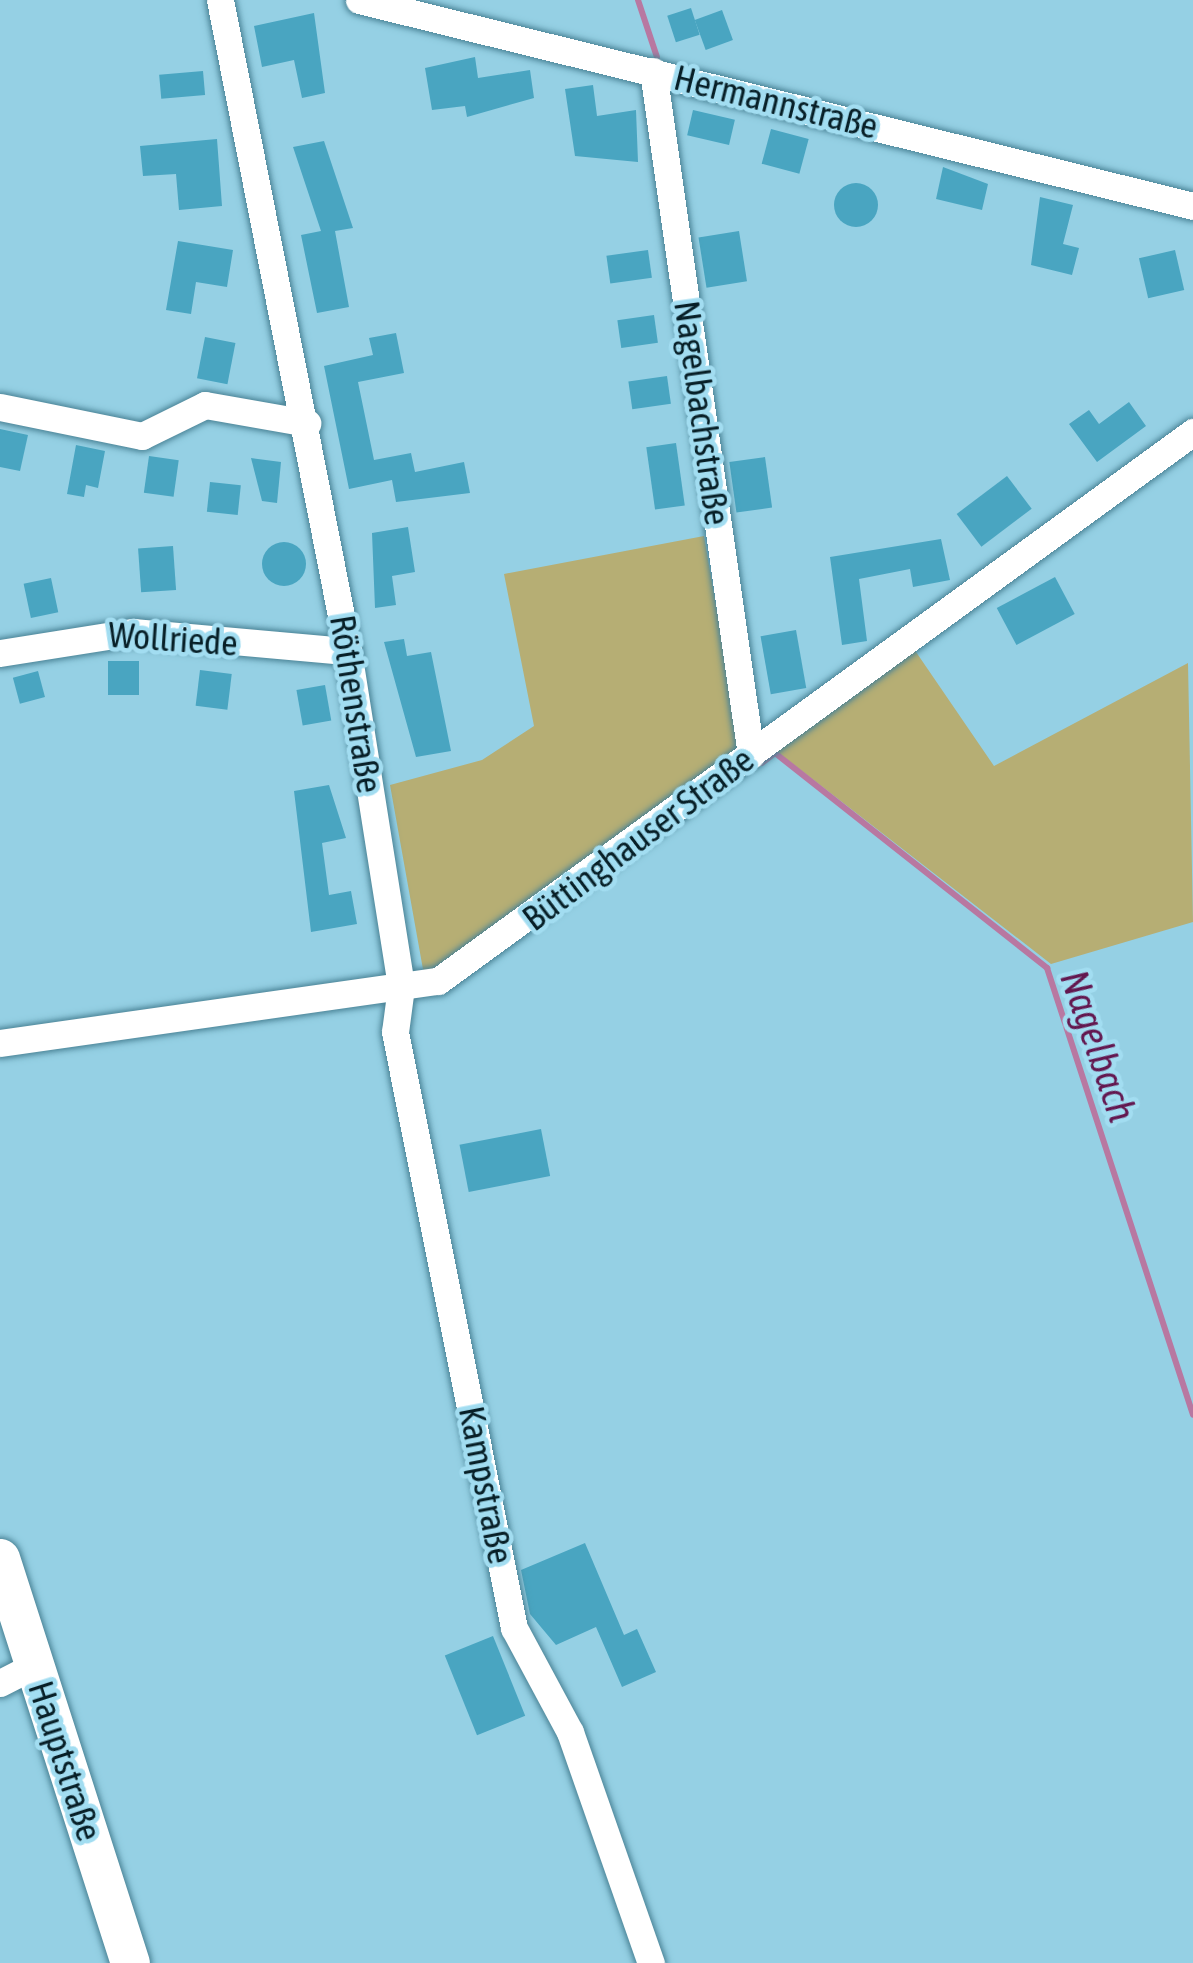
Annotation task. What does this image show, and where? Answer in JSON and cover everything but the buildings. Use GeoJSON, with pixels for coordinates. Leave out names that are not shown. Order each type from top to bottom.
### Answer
{"type":"FeatureCollection","features":[{"type":"Feature","properties":{"kind":"main road","name":"Hauptstraße"},"geometry":{"type":"LineString","coordinates":[[0,1558],[17,1674],[130,1963]]}},
{"type":"Feature","properties":{"kind":"street","name":"Röthenstraße"},"geometry":{"type":"LineString","coordinates":[[220,0],[307,422],[401,987]]}},
{"type":"Feature","properties":{"kind":"street","name":"Hermannstraße"},"geometry":{"type":"LineString","coordinates":[[359,0],[1193,206]]}},
{"type":"Feature","properties":{"kind":"street","name":"Nagelbachstraße"},"geometry":{"type":"LineString","coordinates":[[652,70],[751,755]]}},
{"type":"Feature","properties":{"kind":"street"},"geometry":{"type":"LineString","coordinates":[[0,406],[142,436],[205,405],[307,422]]}},
{"type":"Feature","properties":{"kind":"street","name":"Büttinghauser Straße"},"geometry":{"type":"LineString","coordinates":[[0,1042],[401,987],[482,955],[1193,432]]}},
{"type":"Feature","properties":{"kind":"street","name":"Wollriede"},"geometry":{"type":"LineString","coordinates":[[0,653],[133,632],[348,651]]}},
{"type":"Feature","properties":{"kind":"street","name":"Kampstraße"},"geometry":{"type":"LineString","coordinates":[[401,987],[394,1032],[514,1628],[571,1732],[651,1963]]}},
{"type":"Feature","properties":{"kind":"shaded area"},"geometry":{"type":"Polygon","coordinates":[[[704,536],[741,751],[424,975],[390,785],[482,760],[534,726],[504,574],[704,536]]]}},
{"type":"Feature","properties":{"kind":"shaded area"},"geometry":{"type":"Polygon","coordinates":[[[914,649],[994,766],[1188,663],[1193,922],[1051,964],[775,750],[914,649]]]}},
{"type":"Feature","properties":{"kind":"waterway","name":"Nagelbach"},"geometry":{"type":"LineString","coordinates":[[638,0],[657,57]]}},
{"type":"Feature","properties":{"kind":"waterway","name":"Nagelbach"},"geometry":{"type":"LineString","coordinates":[[762,763],[775,753],[1047,968],[1193,1415]]}}]}
